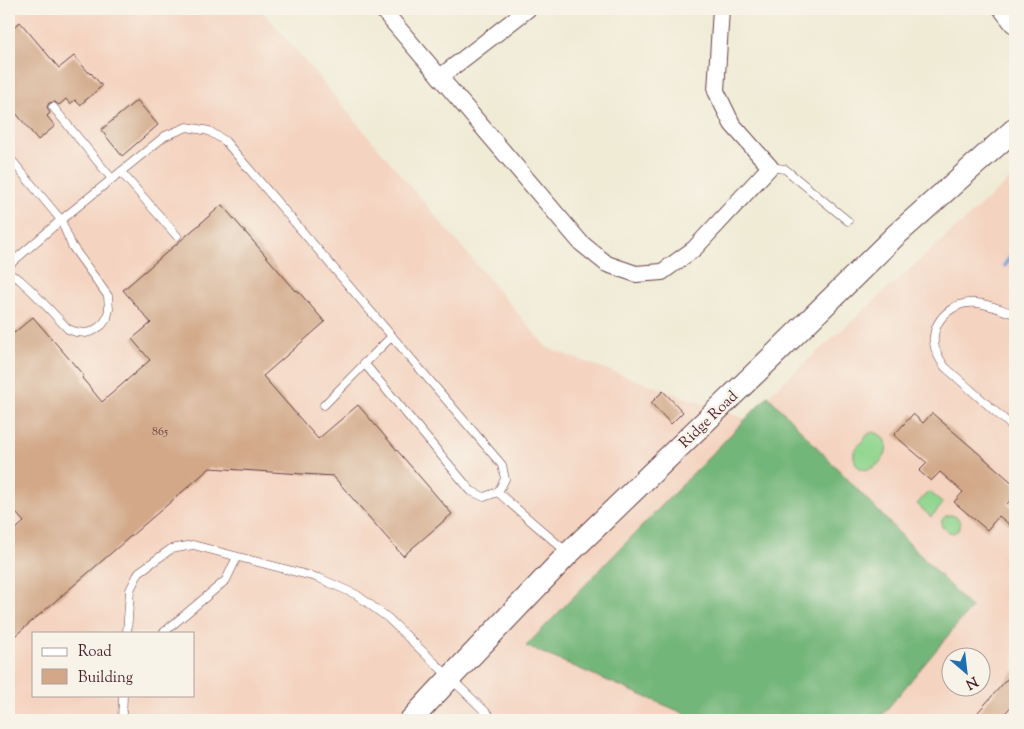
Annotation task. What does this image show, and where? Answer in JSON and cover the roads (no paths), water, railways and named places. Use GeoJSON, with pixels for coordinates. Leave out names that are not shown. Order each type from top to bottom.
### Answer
{"type":"FeatureCollection","features":[{"type":"Feature","properties":{"kind":"street"},"geometry":{"type":"LineString","coordinates":[[382,9],[581,243],[607,264],[636,274],[662,272],[694,249],[770,167],[732,124],[716,91],[721,9]]}},
{"type":"Feature","properties":{"kind":"street"},"geometry":{"type":"LineString","coordinates":[[440,77],[528,9]]}},
{"type":"Feature","properties":{"kind":"street","name":"Ridge Road"},"geometry":{"type":"LineString","coordinates":[[411,720],[568,554],[896,235],[1015,129]]}},
{"type":"Feature","properties":{"kind":"lane"},"geometry":{"type":"LineString","coordinates":[[53,107],[112,179]]}},
{"type":"Feature","properties":{"kind":"lane"},"geometry":{"type":"LineString","coordinates":[[9,265],[61,220],[165,136],[187,127],[209,131],[225,141],[502,465],[505,479],[498,492],[484,497],[471,491],[364,363]]}},
{"type":"Feature","properties":{"kind":"lane"},"geometry":{"type":"LineString","coordinates":[[9,158],[61,220],[72,246],[108,296],[109,309],[107,318],[93,332],[76,332],[68,329],[26,285],[9,274]]}},
{"type":"Feature","properties":{"kind":"lane"},"geometry":{"type":"LineString","coordinates":[[770,167],[785,169],[848,221]]}},
{"type":"Feature","properties":{"kind":"lane"},"geometry":{"type":"LineString","coordinates":[[121,172],[177,236]]}},
{"type":"Feature","properties":{"kind":"lane"},"geometry":{"type":"LineString","coordinates":[[1015,314],[977,303],[965,303],[953,308],[942,317],[935,328],[934,343],[938,357],[945,368],[1015,428]]}},
{"type":"Feature","properties":{"kind":"lane"},"geometry":{"type":"LineString","coordinates":[[324,405],[392,336]]}},
{"type":"Feature","properties":{"kind":"lane"},"geometry":{"type":"LineString","coordinates":[[498,492],[568,554]]}},
{"type":"Feature","properties":{"kind":"lane"},"geometry":{"type":"LineString","coordinates":[[127,632],[130,590],[139,572],[171,549],[194,546],[319,578],[357,595],[388,618],[494,720]]}},
{"type":"Feature","properties":{"kind":"lane"},"geometry":{"type":"LineString","coordinates":[[164,632],[226,580],[237,557]]}},
{"type":"Feature","properties":{"kind":"lane"},"geometry":{"type":"LineString","coordinates":[[122,720],[123,696]]}},
{"type":"Feature","properties":{"kind":"waterway"},"geometry":{"type":"LineString","coordinates":[[1005,265],[1015,251]]}}]}
